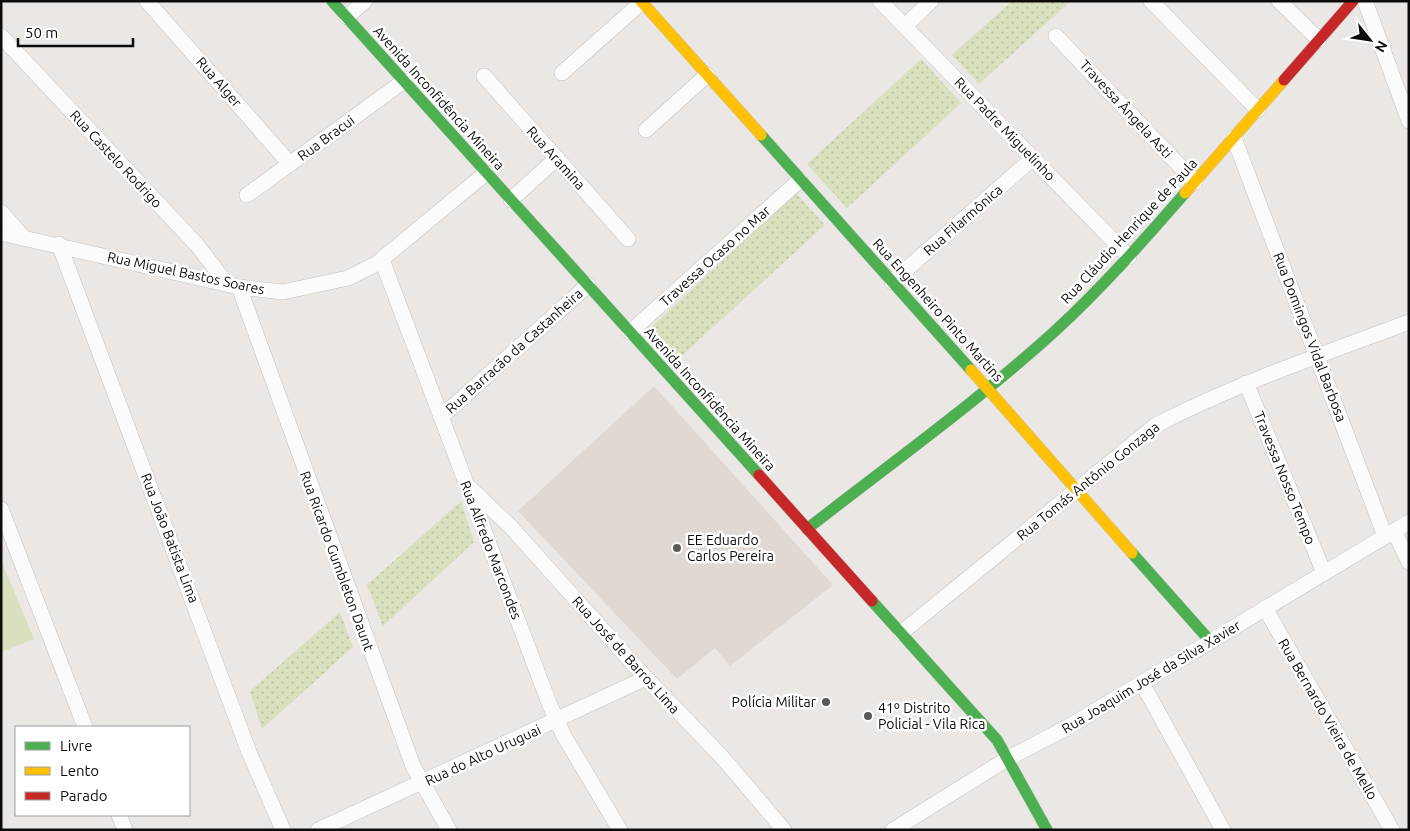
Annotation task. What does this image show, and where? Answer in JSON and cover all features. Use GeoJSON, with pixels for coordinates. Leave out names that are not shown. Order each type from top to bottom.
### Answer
{"type":"FeatureCollection","features":[{"type":"Feature","properties":{"kind":"street","name":"Rua Alger"},"geometry":{"type":"LineString","coordinates":[[147,1],[290,164]]}},
{"type":"Feature","properties":{"kind":"street","name":"Avenida Inconfidência Mineira"},"geometry":{"type":"LineString","coordinates":[[332,1],[997,740],[1047,830]]}},
{"type":"Feature","properties":{"kind":"street"},"geometry":{"type":"LineString","coordinates":[[347,17],[365,1]]}},
{"type":"Feature","properties":{"kind":"street","name":"Rua Padre Miguelinho"},"geometry":{"type":"LineString","coordinates":[[880,1],[1129,257]]}},
{"type":"Feature","properties":{"kind":"street"},"geometry":{"type":"LineString","coordinates":[[905,26],[931,1]]}},
{"type":"Feature","properties":{"kind":"street"},"geometry":{"type":"LineString","coordinates":[[1151,1],[1258,110]]}},
{"type":"Feature","properties":{"kind":"street"},"geometry":{"type":"LineString","coordinates":[[1279,1],[1319,40]]}},
{"type":"Feature","properties":{"kind":"street","name":"Rua Cláudio Henrique de Paula"},"geometry":{"type":"LineString","coordinates":[[807,529],[987,388],[1055,331],[1129,257],[1353,1]]}},
{"type":"Feature","properties":{"kind":"street"},"geometry":{"type":"LineString","coordinates":[[1365,1],[1409,122]]}},
{"type":"Feature","properties":{"kind":"street"},"geometry":{"type":"LineString","coordinates":[[562,73],[641,2]]}},
{"type":"Feature","properties":{"kind":"street","name":"Rua Engenheiro Pinto Martins"},"geometry":{"type":"LineString","coordinates":[[641,2],[1077,489],[1211,642]]}},
{"type":"Feature","properties":{"kind":"street","name":"Rua Castelo Rodrigo"},"geometry":{"type":"LineString","coordinates":[[1,36],[233,285]]}},
{"type":"Feature","properties":{"kind":"street","name":"Travessa Ângela Asti"},"geometry":{"type":"LineString","coordinates":[[1056,36],[1195,182]]}},
{"type":"Feature","properties":{"kind":"street"},"geometry":{"type":"LineString","coordinates":[[646,130],[707,75]]}},
{"type":"Feature","properties":{"kind":"street","name":"Rua Aramina"},"geometry":{"type":"LineString","coordinates":[[484,76],[628,240]]}},
{"type":"Feature","properties":{"kind":"street","name":"Rua Bracui"},"geometry":{"type":"LineString","coordinates":[[247,195],[404,81]]}},
{"type":"Feature","properties":{"kind":"street","name":"Rua Domingos Vidal Barbosa"},"geometry":{"type":"LineString","coordinates":[[1234,138],[1316,356],[1389,533],[1409,562]]}},
{"type":"Feature","properties":{"kind":"street"},"geometry":{"type":"LineString","coordinates":[[510,200],[557,158]]}},
{"type":"Feature","properties":{"kind":"street","name":"Rua Filarmônica"},"geometry":{"type":"LineString","coordinates":[[892,282],[1033,158]]}},
{"type":"Feature","properties":{"kind":"street","name":"Rua Miguel Bastos Soares"},"geometry":{"type":"LineString","coordinates":[[1,232],[233,285],[284,292],[348,278],[382,260],[486,172]]}},
{"type":"Feature","properties":{"kind":"street","name":"Travessa Ocaso no Mar"},"geometry":{"type":"LineString","coordinates":[[630,332],[800,180]]}},
{"type":"Feature","properties":{"kind":"street"},"geometry":{"type":"LineString","coordinates":[[1,212],[23,236]]}},
{"type":"Feature","properties":{"kind":"street","name":"Rua João Batista Lima"},"geometry":{"type":"LineString","coordinates":[[59,244],[249,752],[283,830]]}},
{"type":"Feature","properties":{"kind":"street","name":"Rua Alfredo Marcondes"},"geometry":{"type":"LineString","coordinates":[[382,260],[465,483],[557,720],[620,830]]}},
{"type":"Feature","properties":{"kind":"street","name":"Rua Ricardo Gumbleton Daunt"},"geometry":{"type":"LineString","coordinates":[[233,285],[308,480],[413,766],[449,830]]}},
{"type":"Feature","properties":{"kind":"street","name":"Rua Barracão da Castanheira"},"geometry":{"type":"LineString","coordinates":[[441,416],[588,285]]}},
{"type":"Feature","properties":{"kind":"street","name":"Rua Tomás Antônio Gonzaga"},"geometry":{"type":"LineString","coordinates":[[901,633],[1156,425],[1204,400],[1409,322]]}},
{"type":"Feature","properties":{"kind":"street","name":"Travessa Nosso Tempo"},"geometry":{"type":"LineString","coordinates":[[1246,383],[1324,573]]}},
{"type":"Feature","properties":{"kind":"street","name":"Rua José de Barros Lima"},"geometry":{"type":"LineString","coordinates":[[465,483],[511,527],[646,678],[722,757],[784,830]]}},
{"type":"Feature","properties":{"kind":"street"},"geometry":{"type":"LineString","coordinates":[[1,509],[85,726]]}},
{"type":"Feature","properties":{"kind":"street","name":"Rua Joaquim José da Silva Xavier"},"geometry":{"type":"LineString","coordinates":[[894,830],[1007,759],[1068,727],[1409,522]]}},
{"type":"Feature","properties":{"kind":"street","name":"Rua Bernardo Vieira de Mello"},"geometry":{"type":"LineString","coordinates":[[1265,608],[1392,830]]}},
{"type":"Feature","properties":{"kind":"street","name":"Rua do Alto Uruguai"},"geometry":{"type":"LineString","coordinates":[[318,830],[646,678]]}},
{"type":"Feature","properties":{"kind":"street"},"geometry":{"type":"LineString","coordinates":[[1142,683],[1224,830]]}},
{"type":"Feature","properties":{"kind":"street"},"geometry":{"type":"LineString","coordinates":[[119,816],[125,830]]}},
{"type":"Feature","properties":{"kind":"shaded area","name":"EE Eduardo Carlos Pereira"},"geometry":{"type":"Polygon","coordinates":[[[654,386],[833,585],[730,666],[715,648],[677,679],[518,511],[654,386]]]}},
{"type":"Feature","properties":{"kind":"green space"},"geometry":{"type":"Polygon","coordinates":[[[1012,1],[1071,1],[979,84],[952,55],[1012,1]]]}},
{"type":"Feature","properties":{"kind":"green space"},"geometry":{"type":"Polygon","coordinates":[[[921,59],[961,103],[847,208],[807,164],[921,59]]]}},
{"type":"Feature","properties":{"kind":"green space"},"geometry":{"type":"Polygon","coordinates":[[[796,193],[825,225],[676,361],[648,330],[796,193]]]}},
{"type":"Feature","properties":{"kind":"green space"},"geometry":{"type":"Polygon","coordinates":[[[461,501],[474,542],[383,626],[367,585],[461,501]]]}},
{"type":"Feature","properties":{"kind":"green space"},"geometry":{"type":"Polygon","coordinates":[[[1,560],[34,639],[1,652],[1,560]]]}},
{"type":"Feature","properties":{"kind":"green space"},"geometry":{"type":"Polygon","coordinates":[[[340,612],[353,647],[262,729],[250,691],[340,612]]]}},
{"type":"Feature","properties":{"kind":"traffic: fast"},"geometry":{"type":"LineString","coordinates":[[332,1],[759,475]]}},
{"type":"Feature","properties":{"kind":"traffic: fast"},"geometry":{"type":"LineString","coordinates":[[761,135],[971,370]]}},
{"type":"Feature","properties":{"kind":"traffic: fast"},"geometry":{"type":"LineString","coordinates":[[807,529],[964,408],[1055,331],[1106,281],[1185,193]]}},
{"type":"Feature","properties":{"kind":"traffic: fast"},"geometry":{"type":"LineString","coordinates":[[1132,553],[1211,642]]}},
{"type":"Feature","properties":{"kind":"traffic: fast"},"geometry":{"type":"LineString","coordinates":[[872,601],[997,740],[1047,830]]}},
{"type":"Feature","properties":{"kind":"traffic: slow"},"geometry":{"type":"LineString","coordinates":[[641,1],[761,135]]}},
{"type":"Feature","properties":{"kind":"traffic: slow"},"geometry":{"type":"LineString","coordinates":[[1185,193],[1284,80]]}},
{"type":"Feature","properties":{"kind":"traffic: slow"},"geometry":{"type":"LineString","coordinates":[[971,370],[1132,553]]}},
{"type":"Feature","properties":{"kind":"traffic: jam"},"geometry":{"type":"LineString","coordinates":[[1284,80],[1353,1]]}},
{"type":"Feature","properties":{"kind":"traffic: jam"},"geometry":{"type":"LineString","coordinates":[[759,475],[872,601]]}},
{"type":"Feature","properties":{"kind":"place","name":"EE Eduardo Carlos Pereira"},"geometry":{"type":"Point","coordinates":[677,548]}},
{"type":"Feature","properties":{"kind":"place","name":"Polícia Militar"},"geometry":{"type":"Point","coordinates":[826,702]}},
{"type":"Feature","properties":{"kind":"place","name":"41º Distrito Policial - Vila Rica"},"geometry":{"type":"Point","coordinates":[868,716]}}]}
